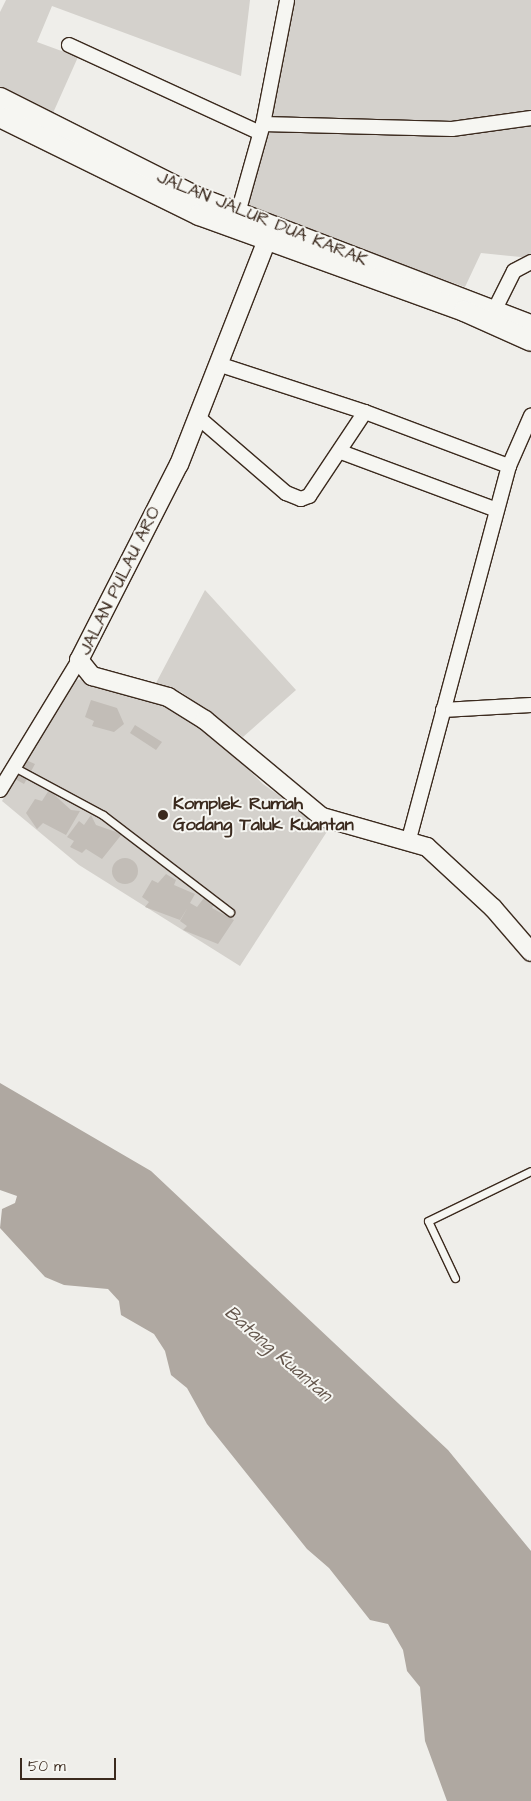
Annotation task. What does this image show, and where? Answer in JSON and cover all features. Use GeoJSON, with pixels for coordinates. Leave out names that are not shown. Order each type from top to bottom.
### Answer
{"type":"FeatureCollection","features":[{"type":"Feature","properties":{"kind":"main road","name":"JALAN JALUR DUA KARAK"},"geometry":{"type":"LineString","coordinates":[[0,98],[34,125],[191,211],[464,312],[531,341]]}},
{"type":"Feature","properties":{"kind":"main road","name":"JALAN JALUR DUA KARAK"},"geometry":{"type":"LineString","coordinates":[[0,117],[34,125],[238,214],[495,309],[531,325]]}},
{"type":"Feature","properties":{"kind":"street"},"geometry":{"type":"LineString","coordinates":[[238,214],[261,129],[287,0]]}},
{"type":"Feature","properties":{"kind":"street"},"geometry":{"type":"LineString","coordinates":[[69,44],[261,129],[452,129],[531,118]]}},
{"type":"Feature","properties":{"kind":"street","name":"JALAN PULAU ARO"},"geometry":{"type":"LineString","coordinates":[[267,240],[221,365],[199,418],[79,660],[92,676],[168,697],[205,720],[322,817],[410,839],[450,866],[531,952]]}},
{"type":"Feature","properties":{"kind":"street"},"geometry":{"type":"LineString","coordinates":[[495,309],[514,271],[531,262]]}},
{"type":"Feature","properties":{"kind":"street"},"geometry":{"type":"LineString","coordinates":[[221,365],[365,412],[509,466]]}},
{"type":"Feature","properties":{"kind":"street"},"geometry":{"type":"LineString","coordinates":[[199,418],[293,498],[309,496],[341,452],[365,412]]}},
{"type":"Feature","properties":{"kind":"street"},"geometry":{"type":"LineString","coordinates":[[410,839],[509,466],[531,416]]}},
{"type":"Feature","properties":{"kind":"street"},"geometry":{"type":"LineString","coordinates":[[341,452],[497,510]]}},
{"type":"Feature","properties":{"kind":"street"},"geometry":{"type":"LineString","coordinates":[[0,790],[79,660]]}},
{"type":"Feature","properties":{"kind":"street"},"geometry":{"type":"LineString","coordinates":[[443,710],[531,705]]}},
{"type":"Feature","properties":{"kind":"lane"},"geometry":{"type":"LineString","coordinates":[[14,767],[103,815],[230,912]]}},
{"type":"Feature","properties":{"kind":"lane"},"geometry":{"type":"LineString","coordinates":[[455,1278],[428,1221],[531,1171]]}},
{"type":"Feature","properties":{"kind":"shaded area"},"geometry":{"type":"Polygon","coordinates":[[[6,0],[250,0],[241,76],[52,6],[37,42],[78,57],[53,113],[0,87],[0,12],[6,0]]]}},
{"type":"Feature","properties":{"kind":"shaded area"},"geometry":{"type":"Polygon","coordinates":[[[282,0],[531,0],[531,258],[481,253],[465,287],[236,206],[282,0]]]}},
{"type":"Feature","properties":{"kind":"shaded area"},"geometry":{"type":"Polygon","coordinates":[[[205,590],[296,690],[243,737],[181,692],[156,683],[205,590]]]}},
{"type":"Feature","properties":{"kind":"shaded area","name":"Komplek Rumah Godang Taluk Kuantan"},"geometry":{"type":"Polygon","coordinates":[[[87,679],[165,704],[224,745],[263,784],[328,830],[240,966],[79,865],[2,801],[72,680],[87,679]]]}},
{"type":"Feature","properties":{"kind":"water","name":"Batang Kuantan"},"geometry":{"type":"Polygon","coordinates":[[[0,1083],[151,1171],[448,1450],[531,1551],[531,1801],[447,1801],[425,1741],[420,1687],[407,1671],[403,1650],[388,1624],[370,1620],[329,1568],[307,1549],[207,1424],[187,1388],[171,1375],[165,1351],[154,1334],[121,1315],[119,1301],[108,1289],[64,1285],[45,1277],[0,1228],[2,1209],[15,1203],[17,1196],[0,1190],[0,1083]]]}},
{"type":"Feature","properties":{"kind":"building"},"geometry":{"type":"Polygon","coordinates":[[[91,700],[117,708],[124,724],[114,732],[92,726],[94,721],[85,717],[91,700]]]}},
{"type":"Feature","properties":{"kind":"building"},"geometry":{"type":"Polygon","coordinates":[[[135,725],[162,742],[156,750],[130,733],[135,725]]]}},
{"type":"Feature","properties":{"kind":"building"},"geometry":{"type":"Polygon","coordinates":[[[26,760],[35,764],[24,784],[15,779],[26,760]]]}},
{"type":"Feature","properties":{"kind":"building"},"geometry":{"type":"Polygon","coordinates":[[[49,790],[71,810],[80,811],[66,835],[43,823],[37,829],[26,813],[35,799],[42,801],[49,790]]]}},
{"type":"Feature","properties":{"kind":"building"},"geometry":{"type":"Polygon","coordinates":[[[91,815],[96,825],[122,834],[102,859],[86,849],[82,853],[70,847],[74,841],[67,837],[79,821],[84,825],[91,815]]]}},
{"type":"Feature","properties":{"kind":"building"},"geometry":{"type":"Polygon","coordinates":[[[125,858],[134,862],[138,871],[134,880],[125,884],[116,880],[112,871],[116,862],[125,858]]]}},
{"type":"Feature","properties":{"kind":"building"},"geometry":{"type":"Polygon","coordinates":[[[166,874],[176,880],[174,885],[195,894],[190,903],[197,907],[204,898],[214,904],[212,908],[234,920],[218,944],[183,930],[187,926],[180,921],[188,907],[180,920],[145,907],[149,902],[142,897],[152,880],[158,883],[166,874]]]}},
{"type":"Feature","properties":{"kind":"place","name":"Komplek Rumah Godang Taluk Kuantan"},"geometry":{"type":"Point","coordinates":[163,815]}}]}
